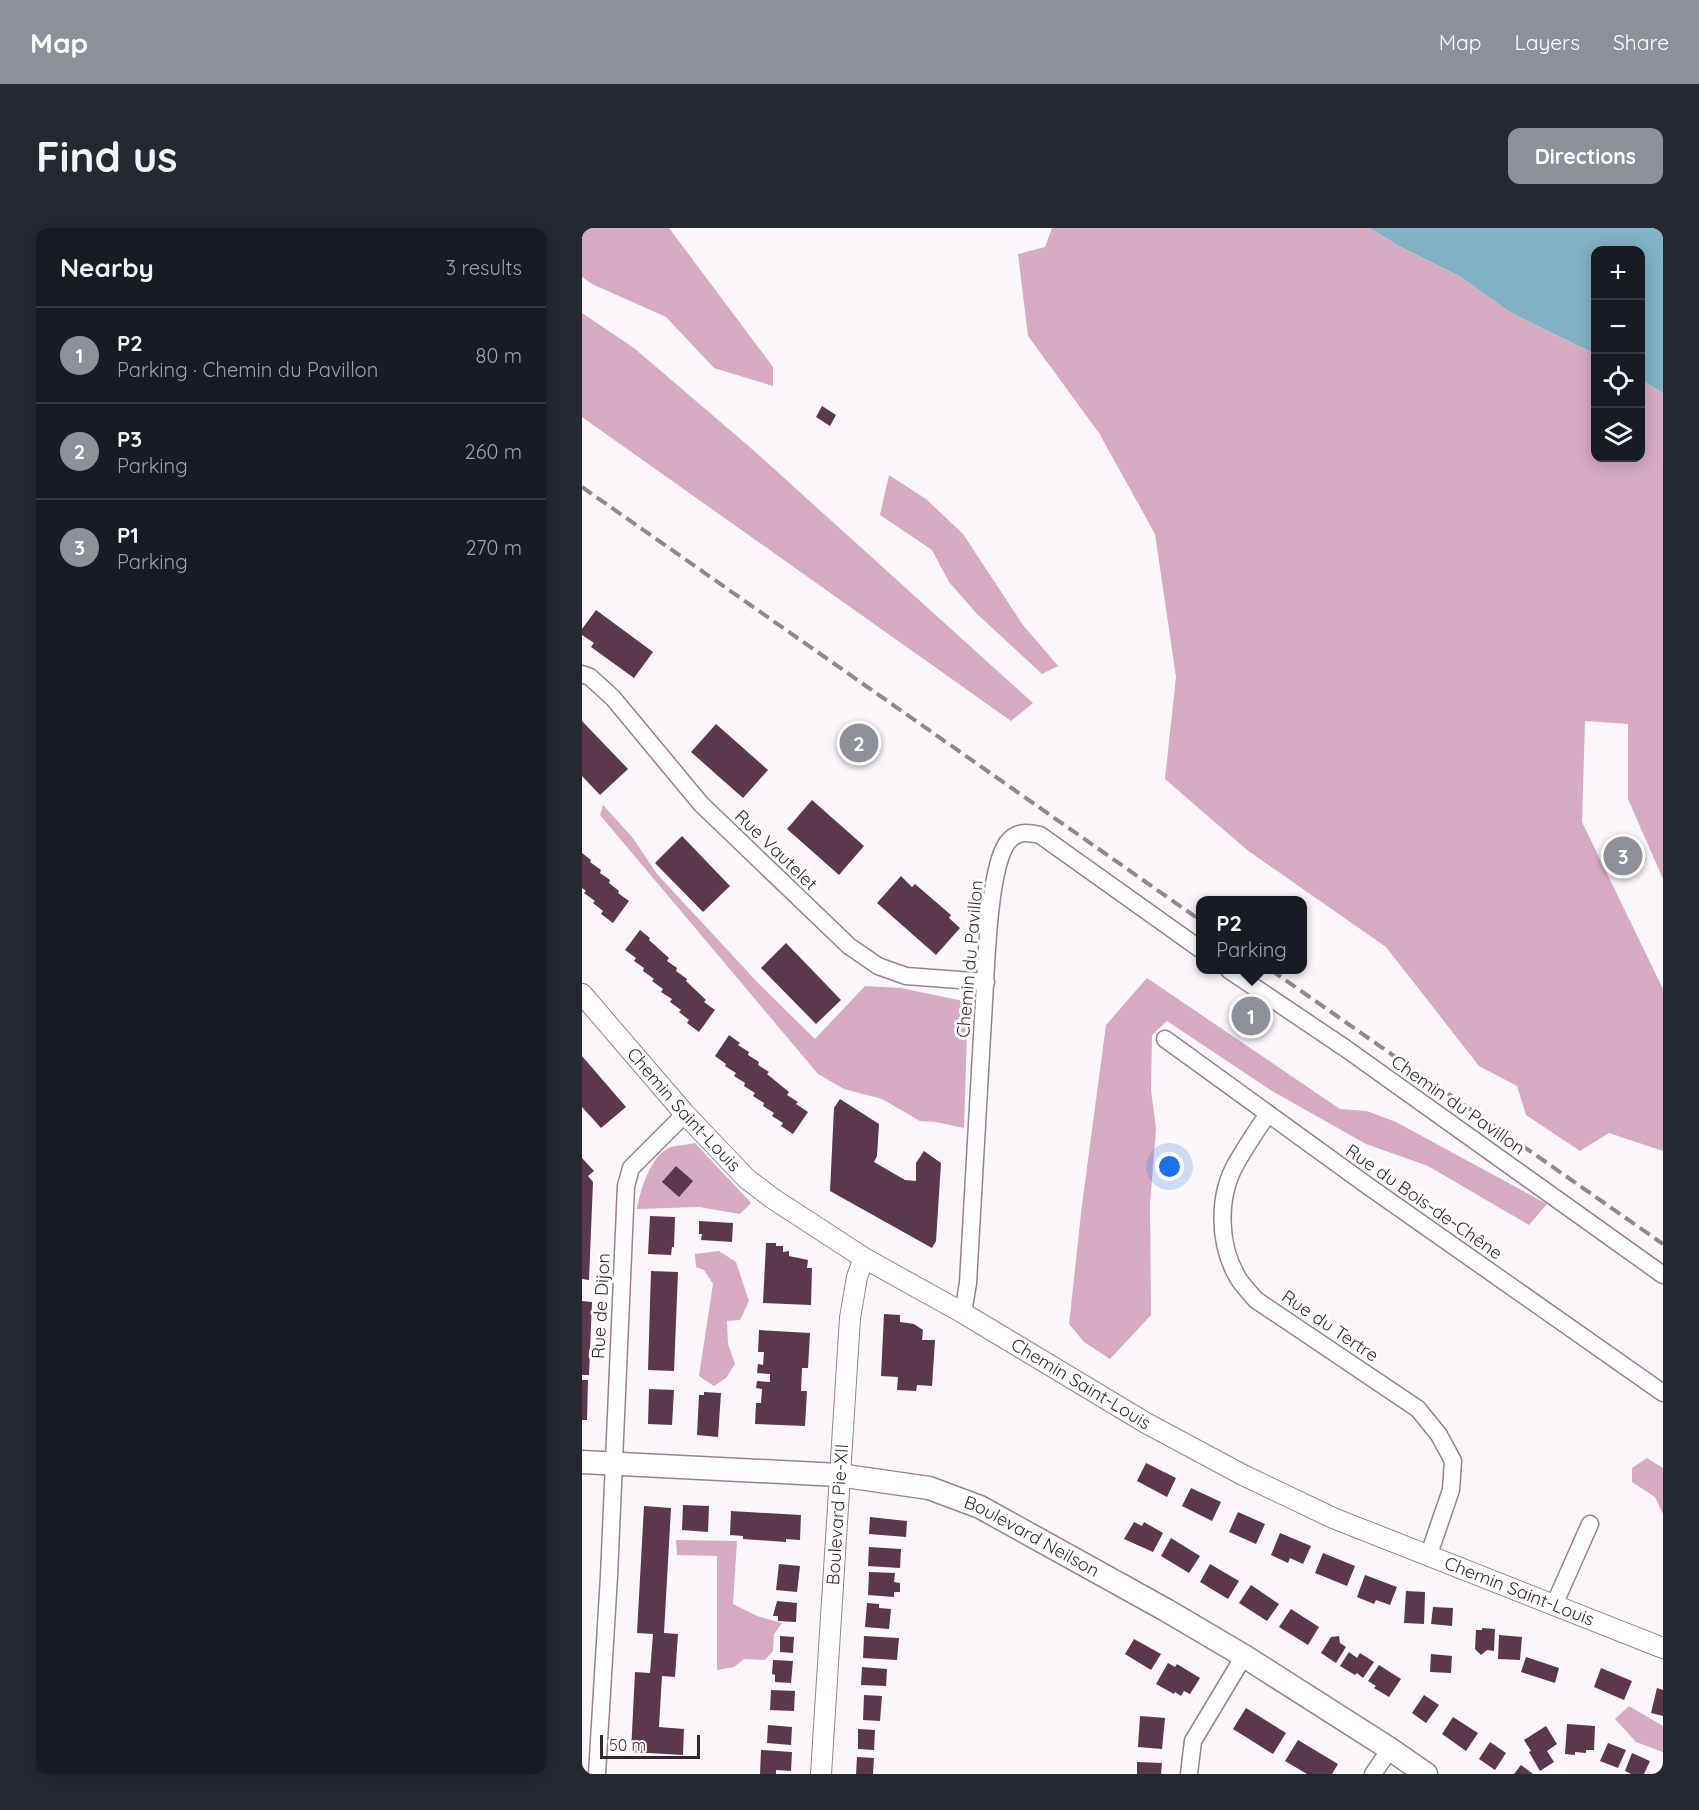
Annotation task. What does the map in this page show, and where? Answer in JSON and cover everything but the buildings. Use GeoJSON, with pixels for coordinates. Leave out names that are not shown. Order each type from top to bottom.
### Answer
{"type":"FeatureCollection","features":[{"type":"Feature","properties":{"kind":"main road","name":"Boulevard Neilson"},"geometry":{"type":"LineString","coordinates":[[582,1462],[839,1475],[929,1488],[980,1507],[1079,1561],[1244,1656],[1426,1774]]}},
{"type":"Feature","properties":{"kind":"street","name":"Rue Vautelet"},"geometry":{"type":"LineString","coordinates":[[582,674],[590,677],[613,698],[701,804],[849,946],[878,966],[906,976],[986,982]]}},
{"type":"Feature","properties":{"kind":"street","name":"Chemin du Pavillon"},"geometry":{"type":"LineString","coordinates":[[963,1313],[969,1283],[989,930],[998,867],[1008,842],[1025,831],[1040,835],[1196,946]]}},
{"type":"Feature","properties":{"kind":"street","name":"Chemin du Pavillon"},"geometry":{"type":"LineString","coordinates":[[1236,974],[1345,1048],[1663,1275]]}},
{"type":"Feature","properties":{"kind":"street","name":"Chemin Saint-Louis"},"geometry":{"type":"LineString","coordinates":[[582,994],[685,1114],[747,1179],[864,1258],[963,1313],[1146,1423],[1243,1475],[1333,1518],[1663,1648]]}},
{"type":"Feature","properties":{"kind":"street","name":"Rue du Bois-de-Chêne"},"geometry":{"type":"LineString","coordinates":[[1165,1039],[1267,1115],[1663,1393]]}},
{"type":"Feature","properties":{"kind":"street","name":"Rue de Dijon"},"geometry":{"type":"LineString","coordinates":[[597,1774],[609,1576],[626,1186],[631,1168],[685,1114]]}},
{"type":"Feature","properties":{"kind":"street","name":"Rue du Tertre"},"geometry":{"type":"LineString","coordinates":[[1267,1115],[1236,1163],[1223,1195],[1223,1227],[1227,1253],[1239,1278],[1256,1300],[1418,1409],[1439,1436],[1452,1461],[1451,1490],[1428,1557]]}},
{"type":"Feature","properties":{"kind":"street","name":"Boulevard Pie-XII"},"geometry":{"type":"LineString","coordinates":[[821,1774],[850,1318],[857,1277],[864,1258]]}},
{"type":"Feature","properties":{"kind":"street"},"geometry":{"type":"LineString","coordinates":[[1554,1605],[1590,1524]]}},
{"type":"Feature","properties":{"kind":"street"},"geometry":{"type":"LineString","coordinates":[[1189,1774],[1194,1742],[1244,1656]]}},
{"type":"Feature","properties":{"kind":"street"},"geometry":{"type":"LineString","coordinates":[[1373,1774],[1390,1749]]}},
{"type":"Feature","properties":{"kind":"shaded area"},"geometry":{"type":"Polygon","coordinates":[[[582,228],[669,228],[773,367],[773,386],[714,368],[666,317],[592,284],[582,277],[582,228]]]}},
{"type":"Feature","properties":{"kind":"shaded area"},"geometry":{"type":"Polygon","coordinates":[[[1052,228],[1370,228],[1399,246],[1461,277],[1511,313],[1591,352],[1591,462],[1645,462],[1645,382],[1663,393],[1663,879],[1628,799],[1628,724],[1585,721],[1582,822],[1663,989],[1663,1151],[1609,1133],[1580,1151],[1526,1115],[1517,1086],[1479,1066],[1386,947],[1247,850],[1165,779],[1176,677],[1155,534],[1099,433],[1028,336],[1018,254],[1045,247],[1052,228]]]}},
{"type":"Feature","properties":{"kind":"shaded area"},"geometry":{"type":"Polygon","coordinates":[[[582,313],[634,348],[752,449],[1033,703],[1011,721],[582,417],[582,313]]]}},
{"type":"Feature","properties":{"kind":"shaded area"},"geometry":{"type":"Polygon","coordinates":[[[889,475],[926,499],[963,534],[1023,625],[1058,666],[1042,674],[977,614],[949,582],[932,550],[880,515],[889,475]]]}},
{"type":"Feature","properties":{"kind":"shaded area"},"geometry":{"type":"Polygon","coordinates":[[[603,805],[632,837],[657,874],[759,984],[815,1039],[865,986],[901,988],[968,1002],[964,1128],[920,1121],[882,1099],[844,1089],[818,1074],[600,815],[603,805]]]}},
{"type":"Feature","properties":{"kind":"shaded area"},"geometry":{"type":"Polygon","coordinates":[[[1147,978],[1340,1109],[1367,1111],[1396,1122],[1547,1204],[1529,1225],[1428,1166],[1366,1144],[1272,1091],[1167,1021],[1152,1035],[1151,1090],[1156,1129],[1150,1204],[1151,1315],[1110,1359],[1084,1342],[1069,1324],[1106,1025],[1147,978]]]}},
{"type":"Feature","properties":{"kind":"shaded area"},"geometry":{"type":"Polygon","coordinates":[[[695,1143],[751,1203],[740,1214],[699,1207],[637,1209],[644,1183],[658,1157],[671,1147],[695,1143]]]}},
{"type":"Feature","properties":{"kind":"shaded area"},"geometry":{"type":"Polygon","coordinates":[[[719,1251],[736,1262],[749,1301],[740,1320],[727,1321],[728,1344],[735,1364],[726,1378],[714,1386],[699,1376],[713,1284],[704,1270],[696,1267],[695,1254],[719,1251]]]}},
{"type":"Feature","properties":{"kind":"shaded area"},"geometry":{"type":"Polygon","coordinates":[[[1647,1458],[1663,1468],[1663,1514],[1655,1497],[1632,1482],[1632,1468],[1647,1458]]]}},
{"type":"Feature","properties":{"kind":"shaded area"},"geometry":{"type":"Polygon","coordinates":[[[676,1540],[737,1541],[733,1604],[757,1616],[782,1623],[774,1634],[773,1651],[765,1660],[744,1659],[734,1667],[717,1670],[717,1556],[677,1555],[676,1540]]]}},
{"type":"Feature","properties":{"kind":"shaded area"},"geometry":{"type":"Polygon","coordinates":[[[1629,1706],[1663,1726],[1663,1752],[1636,1742],[1615,1719],[1629,1706]]]}},
{"type":"Feature","properties":{"kind":"water"},"geometry":{"type":"Polygon","coordinates":[[[1370,228],[1663,228],[1663,393],[1645,382],[1645,246],[1591,246],[1591,352],[1511,313],[1461,277],[1399,246],[1370,228]]]}},
{"type":"Feature","properties":{"kind":"railway"},"geometry":{"type":"LineString","coordinates":[[582,487],[1196,917]]}},
{"type":"Feature","properties":{"kind":"railway"},"geometry":{"type":"LineString","coordinates":[[1277,974],[1663,1244]]}},
{"type":"Feature","properties":{"kind":"place","name":"P3"},"geometry":{"type":"Point","coordinates":[859,743]}},
{"type":"Feature","properties":{"kind":"place","name":"P1"},"geometry":{"type":"Point","coordinates":[1623,856]}},
{"type":"Feature","properties":{"kind":"place","name":"P2"},"geometry":{"type":"Point","coordinates":[1251,1016]}}]}
